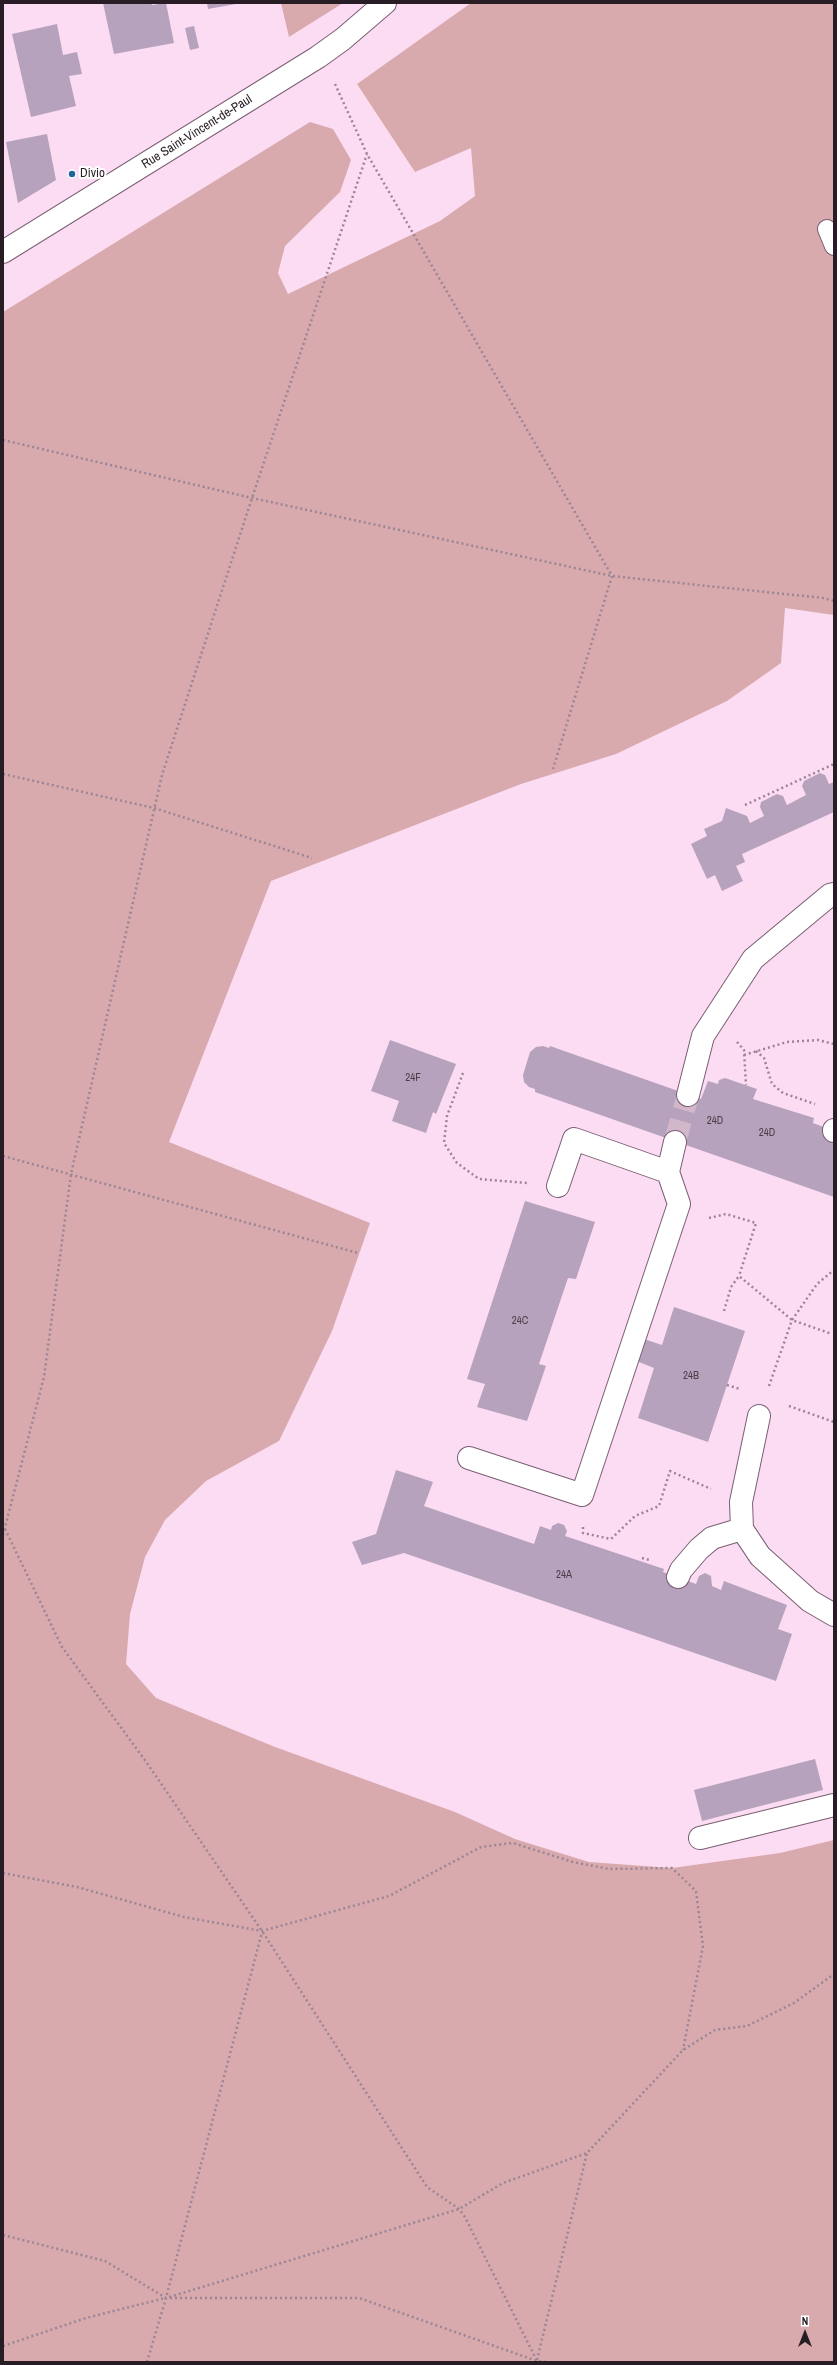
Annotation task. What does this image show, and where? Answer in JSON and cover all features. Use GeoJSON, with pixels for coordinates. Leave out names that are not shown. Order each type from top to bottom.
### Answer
{"type":"FeatureCollection","features":[{"type":"Feature","properties":{"kind":"street","name":"Rue Saint-Vincent-de-Paul"},"geometry":{"type":"LineString","coordinates":[[3,252],[318,57],[385,3]]}},
{"type":"Feature","properties":{"kind":"street"},"geometry":{"type":"LineString","coordinates":[[688,1095],[703,1036],[753,959],[830,895],[834,894]]}},
{"type":"Feature","properties":{"kind":"street"},"geometry":{"type":"LineString","coordinates":[[558,1186],[574,1139],[668,1172]]}},
{"type":"Feature","properties":{"kind":"street"},"geometry":{"type":"LineString","coordinates":[[469,1458],[582,1495],[679,1204],[668,1172],[675,1142]]}},
{"type":"Feature","properties":{"kind":"street"},"geometry":{"type":"LineString","coordinates":[[759,1416],[741,1502],[742,1529],[760,1556],[810,1601],[834,1615]]}},
{"type":"Feature","properties":{"kind":"street"},"geometry":{"type":"LineString","coordinates":[[678,1577],[680,1570],[699,1549],[712,1538],[742,1529]]}},
{"type":"Feature","properties":{"kind":"street"},"geometry":{"type":"LineString","coordinates":[[700,1838],[834,1805]]}},
{"type":"Feature","properties":{"kind":"lane"},"geometry":{"type":"LineString","coordinates":[[827,229],[834,246]]}},
{"type":"Feature","properties":{"kind":"path"},"geometry":{"type":"LineString","coordinates":[[318,57],[339,90],[367,154],[612,576],[553,769]]}},
{"type":"Feature","properties":{"kind":"path"},"geometry":{"type":"LineString","coordinates":[[3,1535],[44,1377],[71,1174],[162,775],[252,498],[367,154]]}},
{"type":"Feature","properties":{"kind":"path"},"geometry":{"type":"LineString","coordinates":[[3,440],[252,498],[612,576],[823,598],[834,601]]}},
{"type":"Feature","properties":{"kind":"path"},"geometry":{"type":"LineString","coordinates":[[745,805],[834,764]]}},
{"type":"Feature","properties":{"kind":"path"},"geometry":{"type":"LineString","coordinates":[[3,774],[154,808],[312,858]]}},
{"type":"Feature","properties":{"kind":"path"},"geometry":{"type":"LineString","coordinates":[[715,1017],[744,1050],[746,1085]]}},
{"type":"Feature","properties":{"kind":"path"},"geometry":{"type":"LineString","coordinates":[[744,1054],[787,1042],[818,1040],[834,1044]]}},
{"type":"Feature","properties":{"kind":"path"},"geometry":{"type":"LineString","coordinates":[[756,1051],[764,1058],[772,1084],[783,1093],[794,1097]]}},
{"type":"Feature","properties":{"kind":"path"},"geometry":{"type":"LineString","coordinates":[[463,1073],[447,1116],[444,1144],[456,1163],[479,1179],[530,1184]]}},
{"type":"Feature","properties":{"kind":"path"},"geometry":{"type":"LineString","coordinates":[[3,1156],[358,1253]]}},
{"type":"Feature","properties":{"kind":"path"},"geometry":{"type":"LineString","coordinates":[[676,1212],[693,1218],[706,1218],[726,1214],[756,1223],[739,1276],[731,1287],[724,1311]]}},
{"type":"Feature","properties":{"kind":"path"},"geometry":{"type":"LineString","coordinates":[[759,1416],[792,1320],[817,1284],[834,1270]]}},
{"type":"Feature","properties":{"kind":"path"},"geometry":{"type":"LineString","coordinates":[[739,1276],[792,1320],[832,1334]]}},
{"type":"Feature","properties":{"kind":"path"},"geometry":{"type":"LineString","coordinates":[[582,1495],[583,1532],[611,1539],[635,1516],[659,1506],[670,1471],[741,1502]]}},
{"type":"Feature","properties":{"kind":"path"},"geometry":{"type":"LineString","coordinates":[[5,1529],[62,1647],[147,1763],[262,1931],[427,2187],[459,2209],[537,2361]]}},
{"type":"Feature","properties":{"kind":"path"},"geometry":{"type":"LineString","coordinates":[[3,1873],[77,1886],[184,1917],[262,1931],[389,1896],[481,1847],[513,1843],[573,1862],[609,1869],[672,1868],[696,1891],[704,1946],[683,2050]]}},
{"type":"Feature","properties":{"kind":"path"},"geometry":{"type":"LineString","coordinates":[[147,2362],[166,2298],[262,1931]]}},
{"type":"Feature","properties":{"kind":"path"},"geometry":{"type":"LineString","coordinates":[[3,2346],[86,2318],[166,2298],[459,2209],[503,2183],[587,2153],[683,2050],[714,2030],[747,2026],[794,2003],[834,1974]]}},
{"type":"Feature","properties":{"kind":"path"},"geometry":{"type":"LineString","coordinates":[[537,2361],[587,2153]]}},
{"type":"Feature","properties":{"kind":"path"},"geometry":{"type":"LineString","coordinates":[[3,2235],[105,2261],[166,2298],[359,2298],[537,2361],[547,2362]]}},
{"type":"Feature","properties":{"kind":"shaded area"},"geometry":{"type":"Polygon","coordinates":[[[281,3],[343,3],[289,37],[281,3]]]}},
{"type":"Feature","properties":{"kind":"shaded area"},"geometry":{"type":"Polygon","coordinates":[[[471,3],[834,3],[834,615],[785,608],[781,663],[727,701],[616,754],[521,784],[271,881],[169,1142],[370,1223],[332,1331],[279,1441],[206,1481],[165,1520],[145,1557],[130,1614],[126,1664],[156,1698],[275,1747],[455,1812],[515,1839],[589,1862],[672,1868],[780,1853],[834,1840],[834,2362],[3,2362],[3,312],[310,122],[333,129],[351,160],[340,192],[285,246],[278,273],[288,294],[440,221],[475,196],[471,148],[415,172],[357,84],[471,3]]]}},
{"type":"Feature","properties":{"kind":"building"},"geometry":{"type":"Polygon","coordinates":[[[103,3],[151,3],[152,5],[166,3],[174,43],[114,54],[103,3]]]}},
{"type":"Feature","properties":{"kind":"building"},"geometry":{"type":"Polygon","coordinates":[[[207,3],[236,3],[236,4],[208,9],[207,3]]]}},
{"type":"Feature","properties":{"kind":"building"},"geometry":{"type":"Polygon","coordinates":[[[57,24],[63,55],[77,52],[82,74],[69,76],[76,106],[31,117],[12,34],[57,24]]]}},
{"type":"Feature","properties":{"kind":"building"},"geometry":{"type":"Polygon","coordinates":[[[194,26],[199,48],[190,50],[185,28],[194,26]]]}},
{"type":"Feature","properties":{"kind":"building"},"geometry":{"type":"Polygon","coordinates":[[[47,134],[56,180],[18,203],[6,142],[47,134]]]}},
{"type":"Feature","properties":{"kind":"building"},"geometry":{"type":"Polygon","coordinates":[[[820,773],[825,775],[829,784],[834,782],[834,812],[742,854],[745,862],[736,866],[743,881],[722,891],[715,875],[707,879],[691,844],[707,836],[704,829],[722,821],[726,808],[747,816],[750,823],[764,816],[760,807],[761,802],[777,794],[783,796],[787,805],[806,795],[802,786],[804,781],[820,773]]]}},
{"type":"Feature","properties":{"kind":"building"},"geometry":{"type":"Polygon","coordinates":[[[390,1040],[456,1064],[436,1114],[433,1112],[426,1133],[392,1121],[399,1101],[371,1091],[390,1040]]]}},
{"type":"Feature","properties":{"kind":"building"},"geometry":{"type":"Polygon","coordinates":[[[543,1046],[549,1048],[550,1046],[701,1099],[708,1081],[718,1084],[719,1080],[725,1078],[757,1089],[753,1099],[814,1118],[813,1123],[834,1131],[834,1197],[535,1092],[535,1089],[529,1087],[524,1082],[523,1075],[530,1052],[536,1047],[543,1046]]]}},
{"type":"Feature","properties":{"kind":"building"},"geometry":{"type":"Polygon","coordinates":[[[525,1201],[595,1222],[576,1279],[568,1278],[539,1364],[546,1366],[527,1421],[477,1407],[485,1384],[467,1379],[525,1201]]]}},
{"type":"Feature","properties":{"kind":"building"},"geometry":{"type":"Polygon","coordinates":[[[674,1307],[745,1331],[708,1442],[638,1418],[654,1368],[634,1360],[641,1338],[662,1345],[674,1307]]]}},
{"type":"Feature","properties":{"kind":"building"},"geometry":{"type":"Polygon","coordinates":[[[396,1470],[433,1482],[424,1506],[534,1544],[540,1526],[551,1530],[552,1526],[558,1523],[564,1525],[567,1531],[565,1536],[664,1569],[663,1572],[696,1584],[699,1576],[705,1573],[711,1576],[712,1586],[721,1590],[724,1581],[787,1605],[778,1629],[792,1634],[776,1681],[404,1553],[362,1565],[352,1542],[376,1534],[396,1470]]]}},
{"type":"Feature","properties":{"kind":"building"},"geometry":{"type":"Polygon","coordinates":[[[815,1759],[823,1790],[702,1821],[694,1790],[815,1759]]]}},
{"type":"Feature","properties":{"kind":"tunnel"},"geometry":{"type":"LineString","coordinates":[[675,1142],[688,1095]]}},
{"type":"Feature","properties":{"kind":"place","name":"Divio"},"geometry":{"type":"Point","coordinates":[72,174]}}]}
